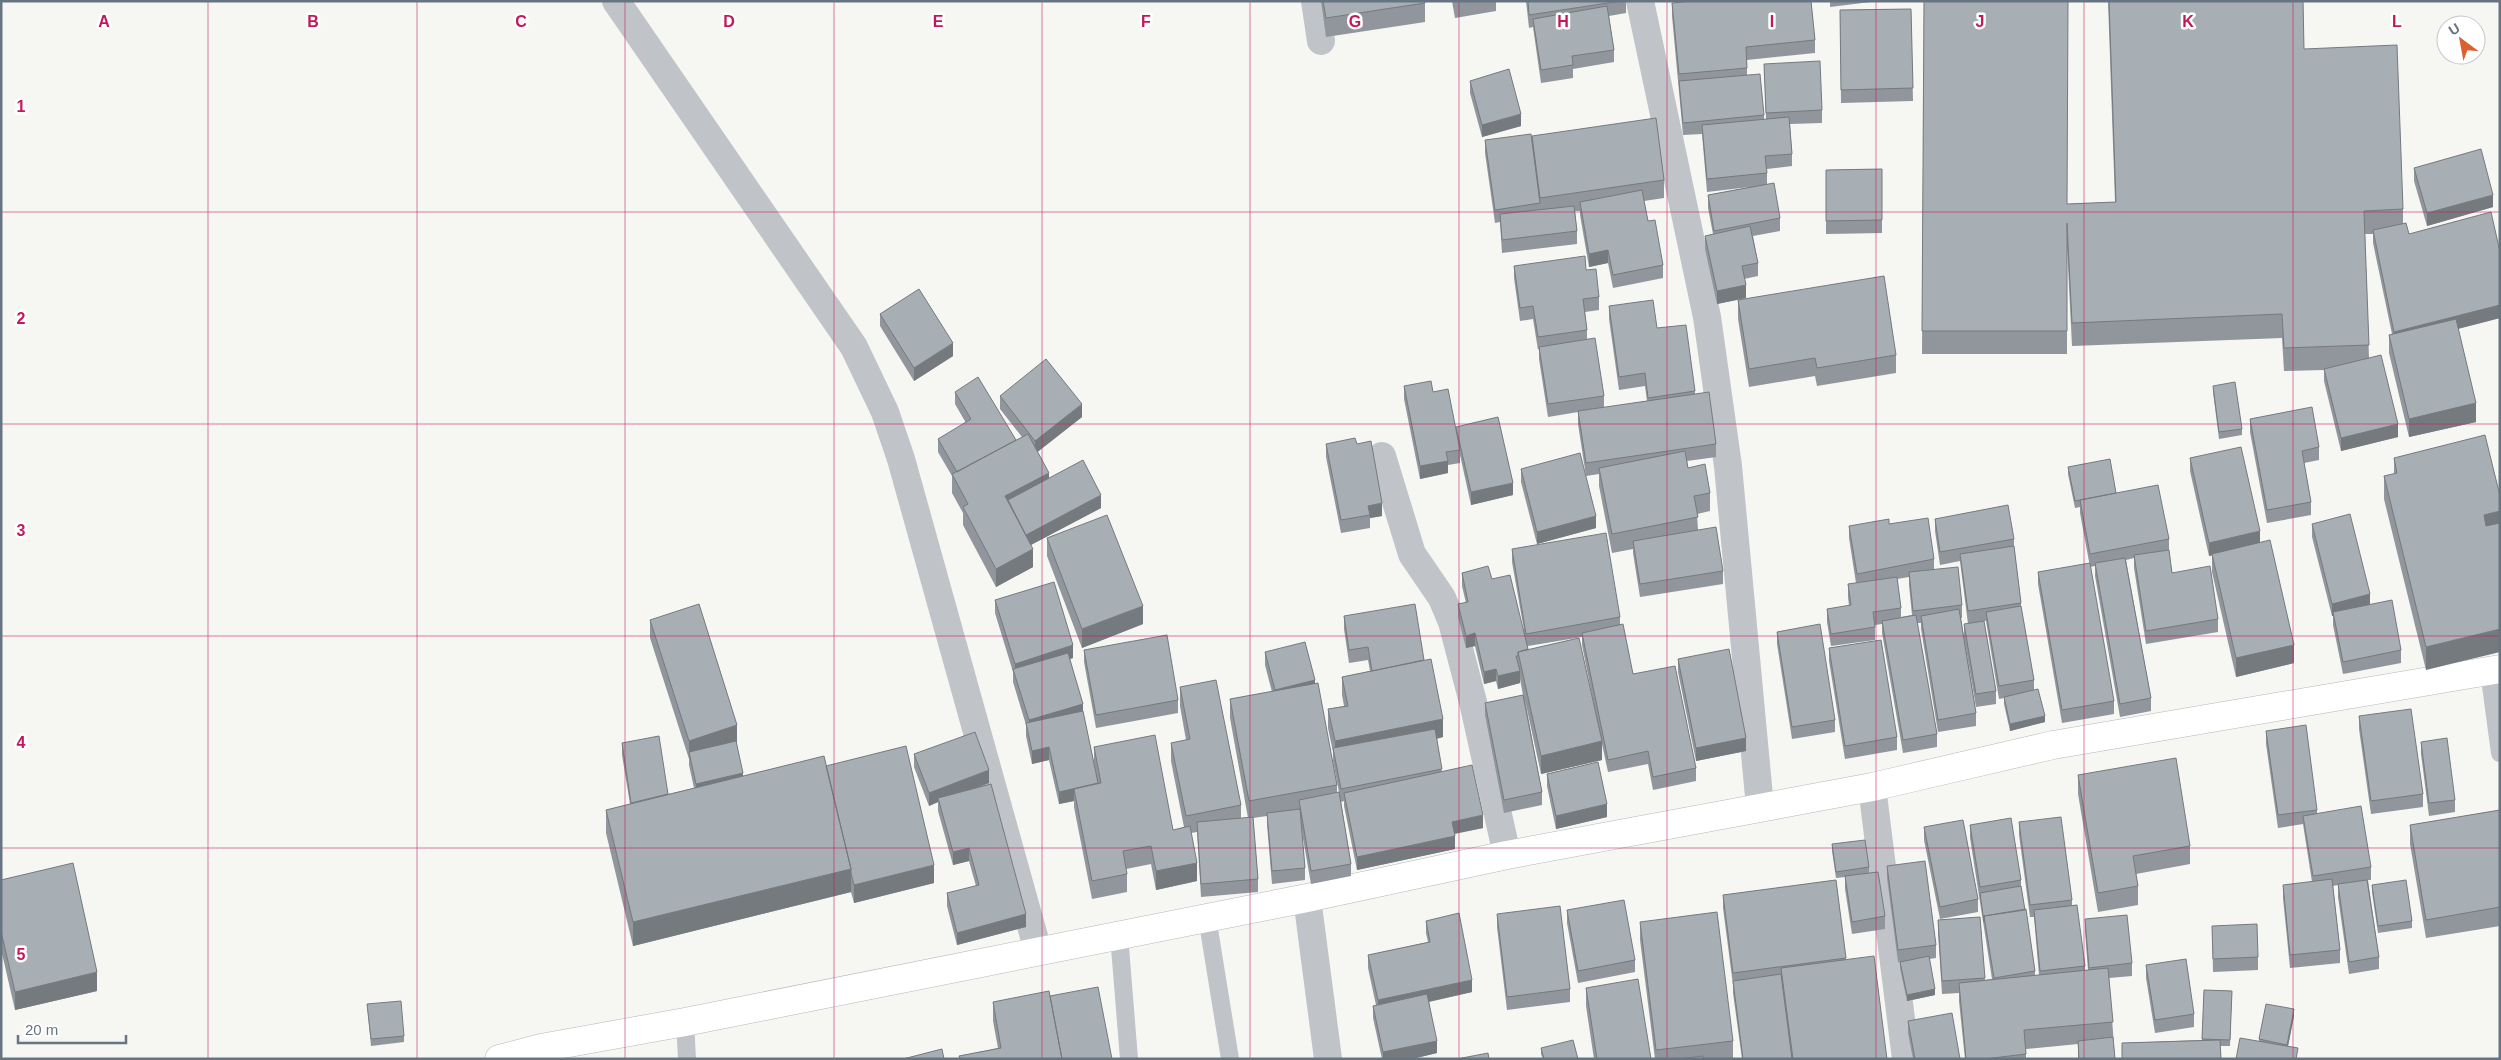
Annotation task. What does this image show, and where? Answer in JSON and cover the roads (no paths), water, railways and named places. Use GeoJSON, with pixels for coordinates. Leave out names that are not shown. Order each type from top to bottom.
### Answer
{"type":"FeatureCollection","features":[{"type":"Feature","properties":{"kind":"main road"},"geometry":{"type":"LineString","coordinates":[[499,1059],[542,1048],[685,1022],[1508,856],[1872,787],[2053,745],[2494,670]]}},
{"type":"Feature","properties":{"kind":"street"},"geometry":{"type":"LineString","coordinates":[[616,1],[854,347],[885,412],[906,478],[1038,951]]}},
{"type":"Feature","properties":{"kind":"street"},"geometry":{"type":"LineString","coordinates":[[1315,1],[1321,41]]}},
{"type":"Feature","properties":{"kind":"street"},"geometry":{"type":"LineString","coordinates":[[1640,1],[1677,168],[1708,326],[1728,466],[1760,807]]}},
{"type":"Feature","properties":{"kind":"street"},"geometry":{"type":"LineString","coordinates":[[1382,456],[1412,554],[1442,598],[1452,622],[1473,702],[1508,856]]}},
{"type":"Feature","properties":{"kind":"street"},"geometry":{"type":"LineString","coordinates":[[1872,787],[1906,1059]]}},
{"type":"Feature","properties":{"kind":"street"},"geometry":{"type":"LineString","coordinates":[[1307,898],[1328,1059]]}},
{"type":"Feature","properties":{"kind":"lane"},"geometry":{"type":"LineString","coordinates":[[2494,670],[2500,753]]}},
{"type":"Feature","properties":{"kind":"lane"},"geometry":{"type":"LineString","coordinates":[[1207,917],[1230,1059]]}},
{"type":"Feature","properties":{"kind":"lane"},"geometry":{"type":"LineString","coordinates":[[1119,935],[1128,1059]]}},
{"type":"Feature","properties":{"kind":"lane"},"geometry":{"type":"LineString","coordinates":[[685,1022],[687,1059]]}}]}
